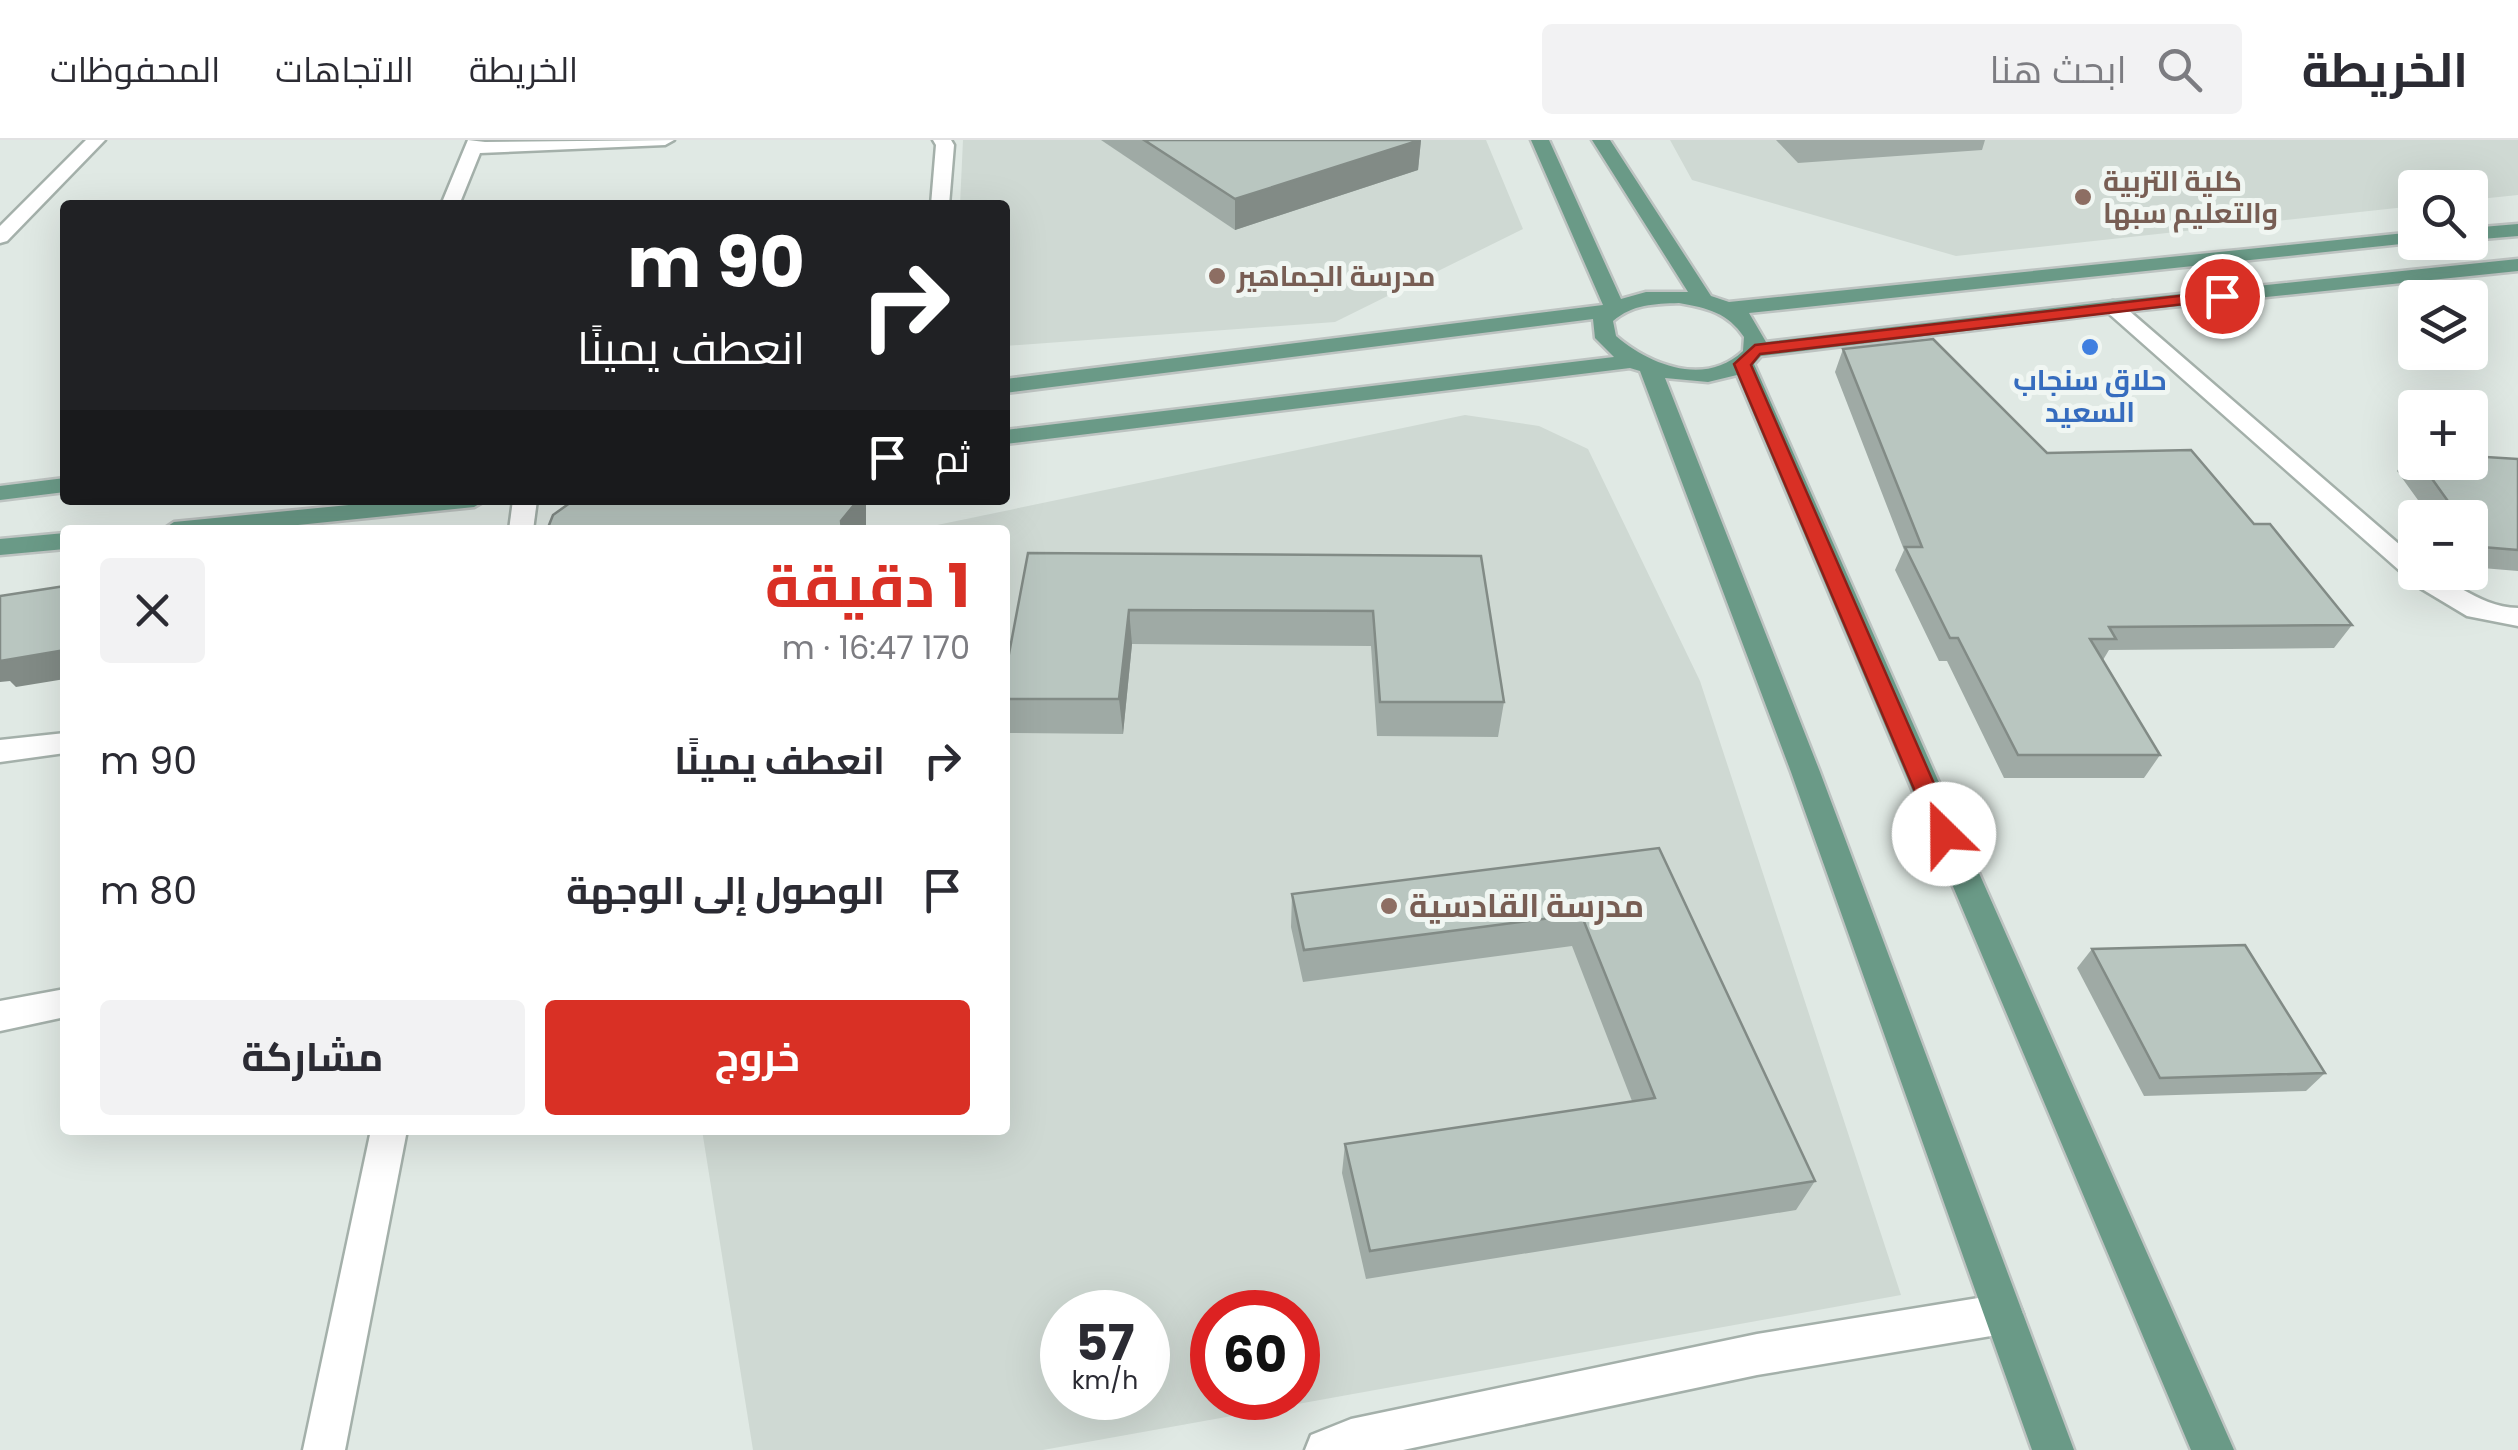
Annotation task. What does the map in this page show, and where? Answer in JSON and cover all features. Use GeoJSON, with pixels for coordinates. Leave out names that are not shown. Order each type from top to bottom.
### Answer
{"type":"FeatureCollection","features":[{"type":"Feature","properties":{"kind":"main road"},"geometry":{"type":"LineString","coordinates":[[1540,140],[1611,308]]}},
{"type":"Feature","properties":{"kind":"main road"},"geometry":{"type":"LineString","coordinates":[[1601,140],[1704,301]]}},
{"type":"Feature","properties":{"kind":"main road"},"geometry":{"type":"LineString","coordinates":[[2488,233],[2517,231]]}},
{"type":"Feature","properties":{"kind":"main road"},"geometry":{"type":"LineString","coordinates":[[1726,309],[2398,240]]}},
{"type":"Feature","properties":{"kind":"main road"},"geometry":{"type":"LineString","coordinates":[[1010,436],[1641,365],[1702,375],[1749,357],[2113,307],[2518,265]]}},
{"type":"Feature","properties":{"kind":"main road"},"geometry":{"type":"LineString","coordinates":[[1010,385],[1611,308],[1654,296],[1704,301],[1726,309],[1751,328],[1749,357],[1824,561],[2213,1450]]}},
{"type":"Feature","properties":{"kind":"main road"},"geometry":{"type":"LineString","coordinates":[[1611,308],[1601,322],[1603,336],[1613,350],[1641,365],[1814,788],[2052,1450]]}},
{"type":"Feature","properties":{"kind":"main road"},"geometry":{"type":"LineString","coordinates":[[0,493],[60,486]]}},
{"type":"Feature","properties":{"kind":"main road"},"geometry":{"type":"LineString","coordinates":[[224,525],[424,505]]}},
{"type":"Feature","properties":{"kind":"main road"},"geometry":{"type":"LineString","coordinates":[[0,548],[60,542]]}},
{"type":"Feature","properties":{"kind":"street"},"geometry":{"type":"LineString","coordinates":[[0,237],[96,140]]}},
{"type":"Feature","properties":{"kind":"street"},"geometry":{"type":"LineString","coordinates":[[452,200],[475,144],[665,140]]}},
{"type":"Feature","properties":{"kind":"street"},"geometry":{"type":"LineString","coordinates":[[940,200],[945,145],[942,140]]}},
{"type":"Feature","properties":{"kind":"street"},"geometry":{"type":"LineString","coordinates":[[2113,307],[2398,557]]}},
{"type":"Feature","properties":{"kind":"street"},"geometry":{"type":"LineString","coordinates":[[2437,590],[2500,618],[2518,617]]}},
{"type":"Feature","properties":{"kind":"street"},"geometry":{"type":"LineString","coordinates":[[0,751],[60,744]]}},
{"type":"Feature","properties":{"kind":"street"},"geometry":{"type":"LineString","coordinates":[[0,1016],[60,1003]]}},
{"type":"Feature","properties":{"kind":"street"},"geometry":{"type":"LineString","coordinates":[[324,1450],[389,1135]]}},
{"type":"Feature","properties":{"kind":"street"},"geometry":{"type":"LineString","coordinates":[[1326,1450],[1351,1440],[1664,1374],[1884,1330],[2003,1314]]}},
{"type":"Feature","properties":{"kind":"shaded area","name":"مدرسة الجماهير"},"geometry":{"type":"Polygon","coordinates":[[[963,140],[1486,140],[1523,229],[1335,322],[1010,346],[1010,200],[960,200],[963,140]]]}},
{"type":"Feature","properties":{"kind":"shaded area","name":"كلية التربية والتعليم سبها"},"geometry":{"type":"Polygon","coordinates":[[[1670,140],[2518,140],[2518,195],[2488,198],[2488,170],[2398,170],[2398,208],[1956,256],[1692,180],[1670,140]]]}},
{"type":"Feature","properties":{"kind":"shaded area","name":"مدرسة القادسية"},"geometry":{"type":"Polygon","coordinates":[[[1465,415],[1539,426],[1588,449],[1700,681],[1901,1295],[1320,1400],[1320,1290],[1190,1290],[1190,1420],[1209,1420],[1043,1450],[753,1450],[703,1135],[1010,1135],[1010,525],[937,525],[1465,415]]]}},
{"type":"Feature","properties":{"kind":"building"},"geometry":{"type":"Polygon","coordinates":[[[1144,140],[1420,140],[1235,199],[1144,140]]]}},
{"type":"Feature","properties":{"kind":"building"},"geometry":{"type":"Polygon","coordinates":[[[1933,339],[2047,453],[2191,450],[2254,524],[2270,524],[2352,625],[2109,627],[2116,639],[2090,639],[2160,755],[2018,755],[1958,638],[1950,638],[1905,547],[1922,547],[1843,349],[1933,339]]]}},
{"type":"Feature","properties":{"kind":"building"},"geometry":{"type":"Polygon","coordinates":[[[2488,457],[2518,459],[2518,550],[2488,548],[2488,500],[2447,500],[2433,480],[2488,480],[2488,457]]]}},
{"type":"Feature","properties":{"kind":"building"},"geometry":{"type":"Polygon","coordinates":[[[567,505],[854,505],[841,525],[549,525],[553,515],[567,505]]]}},
{"type":"Feature","properties":{"kind":"building"},"geometry":{"type":"Polygon","coordinates":[[[1028,553],[1481,556],[1504,702],[1380,702],[1373,611],[1129,610],[1119,699],[1010,699],[1010,648],[1028,553]]]}},
{"type":"Feature","properties":{"kind":"building"},"geometry":{"type":"Polygon","coordinates":[[[60,587],[60,651],[0,661],[0,596],[60,587]]]}},
{"type":"Feature","properties":{"kind":"building"},"geometry":{"type":"Polygon","coordinates":[[[1659,848],[1815,1181],[1370,1251],[1345,1144],[1655,1098],[1581,914],[1304,950],[1292,894],[1659,848]]]}},
{"type":"Feature","properties":{"kind":"building"},"geometry":{"type":"Polygon","coordinates":[[[2245,945],[2325,1073],[2160,1078],[2092,949],[2245,945]]]}},
{"type":"Feature","properties":{"kind":"place","name":"كلية التربية والتعليم سبها"},"geometry":{"type":"Point","coordinates":[2083,197]}},
{"type":"Feature","properties":{"kind":"place","name":"مدرسة الجماهير"},"geometry":{"type":"Point","coordinates":[1217,276]}},
{"type":"Feature","properties":{"kind":"place","name":"حلاق سنجاب السعيد"},"geometry":{"type":"Point","coordinates":[2090,347]}},
{"type":"Feature","properties":{"kind":"place","name":"مدرسة القادسية"},"geometry":{"type":"Point","coordinates":[1389,906]}},
{"type":"Feature","properties":{"kind":"route"},"geometry":{"type":"LineString","coordinates":[[1944,834],[1742,364],[1755,350],[2222,296]]}}]}
